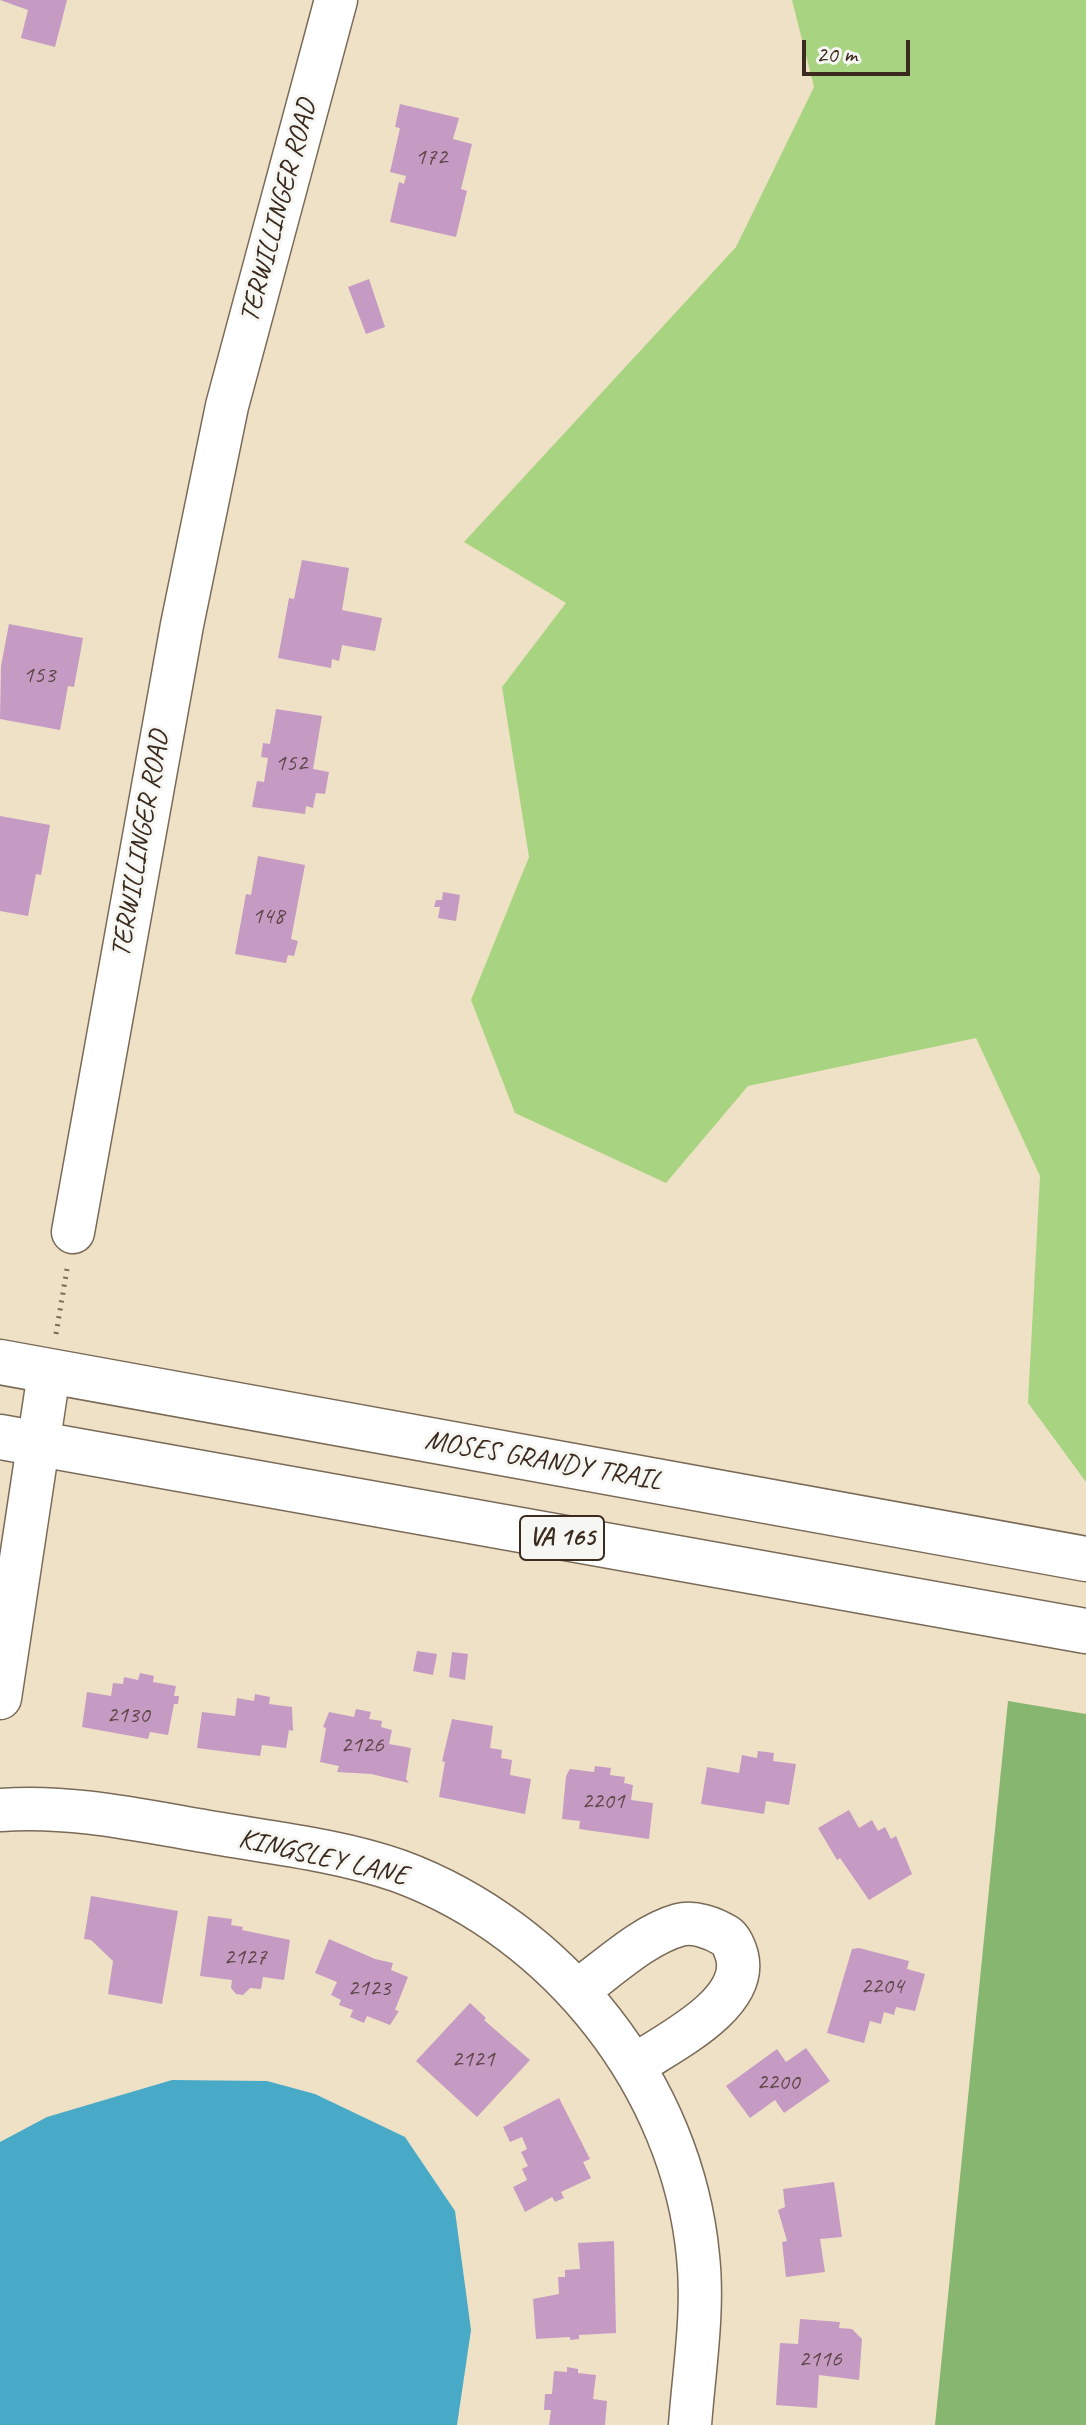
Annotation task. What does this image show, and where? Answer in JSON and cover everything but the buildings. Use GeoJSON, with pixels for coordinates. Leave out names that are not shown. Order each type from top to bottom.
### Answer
{"type":"FeatureCollection","features":[{"type":"Feature","properties":{"kind":"main road","name":"MOSES GRANDY TRAIL"},"geometry":{"type":"LineString","coordinates":[[0,1362],[1086,1559]]}},
{"type":"Feature","properties":{"kind":"main road","name":"VA 165"},"geometry":{"type":"LineString","coordinates":[[19,1441],[1086,1631]]}},
{"type":"Feature","properties":{"kind":"street","name":"TERWILLINGER ROAD"},"geometry":{"type":"LineString","coordinates":[[73,1232],[179,640],[227,406],[336,0]]}},
{"type":"Feature","properties":{"kind":"street"},"geometry":{"type":"LineString","coordinates":[[0,1698],[19,1441],[49,1373]]}},
{"type":"Feature","properties":{"kind":"street","name":"KINGSLEY LANE"},"geometry":{"type":"LineString","coordinates":[[0,1810],[45,1806],[285,1845],[396,1870],[439,1889],[518,1937],[577,1991],[635,2065],[668,2132],[694,2220],[700,2296],[690,2425]]}},
{"type":"Feature","properties":{"kind":"street"},"geometry":{"type":"LineString","coordinates":[[577,1991],[656,1936],[682,1924],[709,1927],[730,1939],[738,1959],[736,1985],[716,2010],[635,2065]]}},
{"type":"Feature","properties":{"kind":"path"},"geometry":{"type":"LineString","coordinates":[[49,1373],[73,1232]]}},
{"type":"Feature","properties":{"kind":"green space"},"geometry":{"type":"Polygon","coordinates":[[[792,0],[1086,0],[1086,1482],[1028,1403],[1040,1176],[976,1038],[748,1086],[666,1183],[515,1113],[471,1000],[529,857],[502,687],[566,603],[464,542],[736,247],[814,87],[792,0]]]}},
{"type":"Feature","properties":{"kind":"green space"},"geometry":{"type":"Polygon","coordinates":[[[1008,1701],[1086,1714],[1086,2425],[935,2425],[1008,1701]]]}},
{"type":"Feature","properties":{"kind":"water"},"geometry":{"type":"Polygon","coordinates":[[[172,2080],[267,2081],[315,2094],[405,2137],[455,2211],[471,2330],[457,2425],[0,2425],[0,2142],[47,2117],[172,2080]]]}}]}
